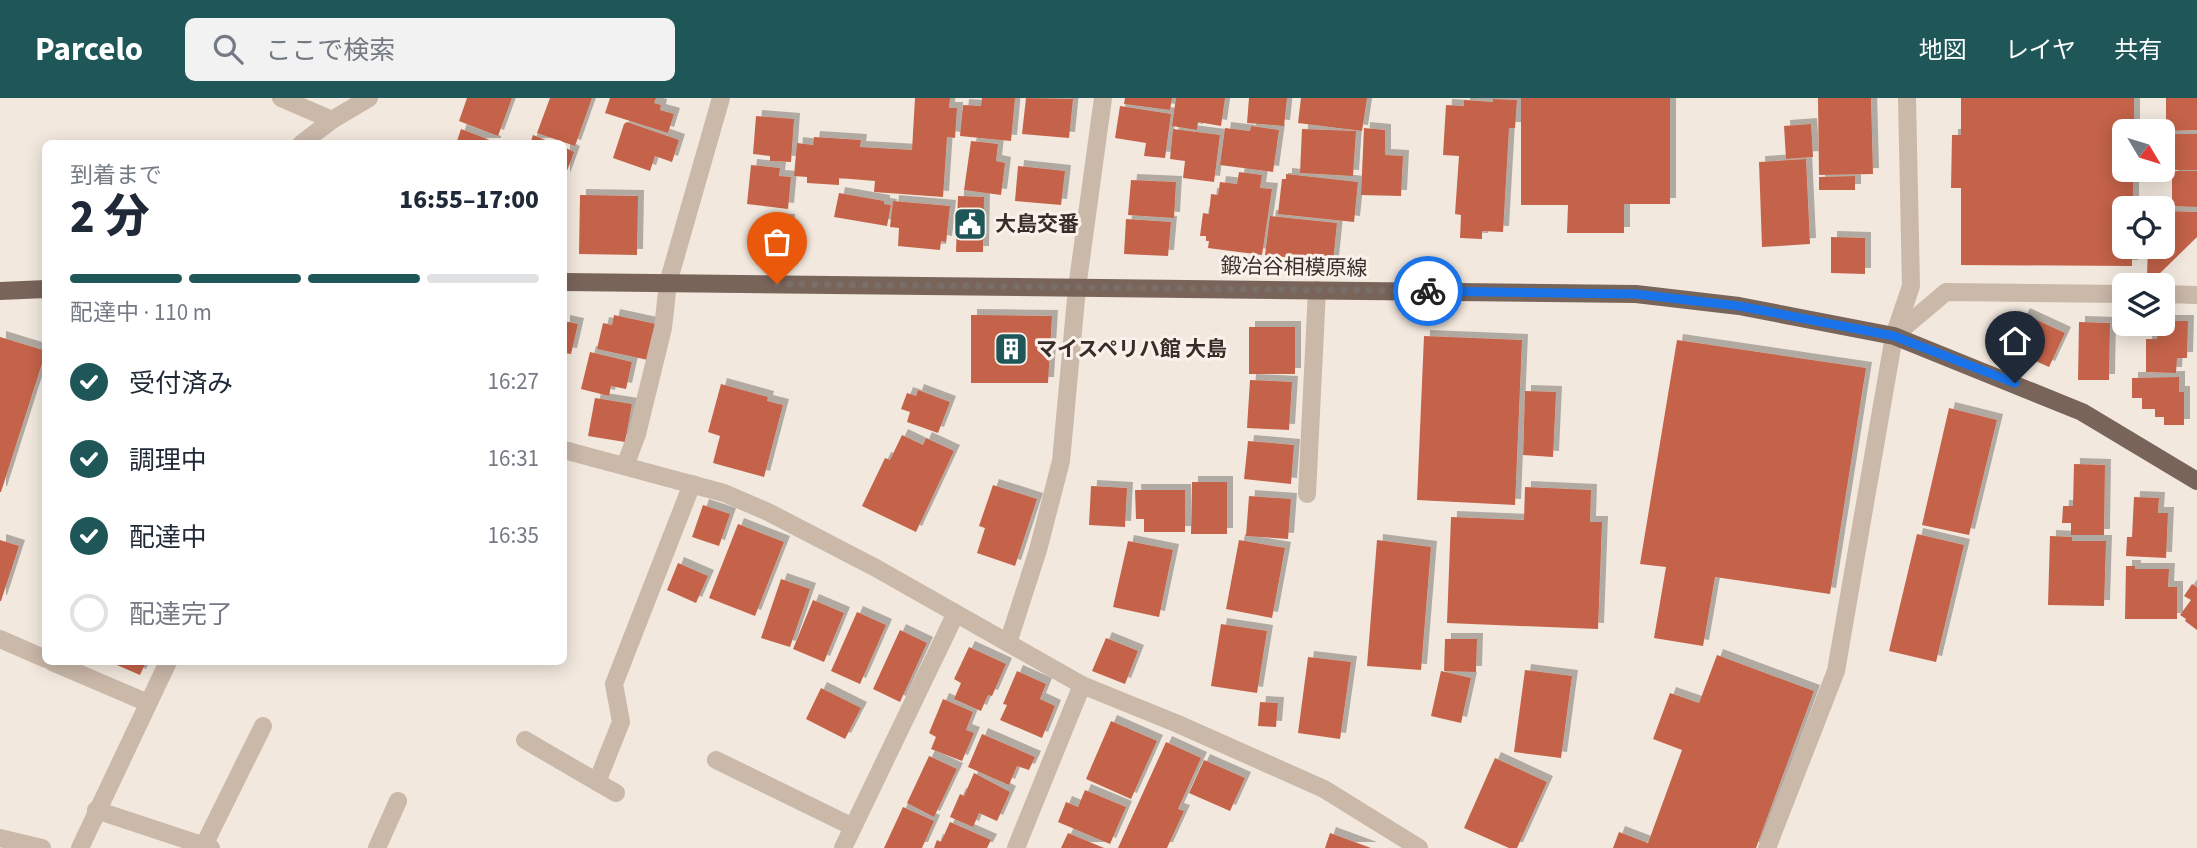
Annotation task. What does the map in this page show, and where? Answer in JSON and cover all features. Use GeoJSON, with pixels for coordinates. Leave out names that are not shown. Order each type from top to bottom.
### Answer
{"type":"FeatureCollection","features":[{"type":"Feature","properties":{"kind":"main road","name":"鍛冶谷相模原線"},"geometry":{"type":"LineString","coordinates":[[567,282],[1636,294],[1739,306],[1894,336],[2082,412],[2197,481]]}},
{"type":"Feature","properties":{"kind":"main road"},"geometry":{"type":"LineString","coordinates":[[0,291],[42,289]]}},
{"type":"Feature","properties":{"kind":"street"},"geometry":{"type":"LineString","coordinates":[[281,98],[332,120]]}},
{"type":"Feature","properties":{"kind":"street"},"geometry":{"type":"LineString","coordinates":[[306,140],[332,120],[369,98]]}},
{"type":"Feature","properties":{"kind":"street"},"geometry":{"type":"LineString","coordinates":[[625,466],[637,434],[663,328],[668,282],[721,98]]}},
{"type":"Feature","properties":{"kind":"street"},"geometry":{"type":"LineString","coordinates":[[1008,643],[1038,550],[1062,461],[1077,288],[1103,98]]}},
{"type":"Feature","properties":{"kind":"street"},"geometry":{"type":"LineString","coordinates":[[1768,848],[1836,671],[1894,336],[1911,286],[1907,98]]}},
{"type":"Feature","properties":{"kind":"street"},"geometry":{"type":"LineString","coordinates":[[1307,494],[1317,290]]}},
{"type":"Feature","properties":{"kind":"street"},"geometry":{"type":"LineString","coordinates":[[1894,336],[1946,292],[2112,294]]}},
{"type":"Feature","properties":{"kind":"street"},"geometry":{"type":"LineString","coordinates":[[2175,294],[2197,295]]}},
{"type":"Feature","properties":{"kind":"street"},"geometry":{"type":"LineString","coordinates":[[567,451],[724,493],[768,512],[876,568],[954,615],[1082,685],[1324,789],[1419,848]]}},
{"type":"Feature","properties":{"kind":"street"},"geometry":{"type":"LineString","coordinates":[[597,782],[621,722],[614,684],[692,484]]}},
{"type":"Feature","properties":{"kind":"street"},"geometry":{"type":"LineString","coordinates":[[843,848],[954,615]]}},
{"type":"Feature","properties":{"kind":"street"},"geometry":{"type":"LineString","coordinates":[[0,639],[42,657]]}},
{"type":"Feature","properties":{"kind":"street"},"geometry":{"type":"LineString","coordinates":[[59,665],[148,703]]}},
{"type":"Feature","properties":{"kind":"street"},"geometry":{"type":"LineString","coordinates":[[80,848],[167,665]]}},
{"type":"Feature","properties":{"kind":"street"},"geometry":{"type":"LineString","coordinates":[[1016,848],[1082,685]]}},
{"type":"Feature","properties":{"kind":"street"},"geometry":{"type":"LineString","coordinates":[[96,810],[207,846],[263,726]]}},
{"type":"Feature","properties":{"kind":"street"},"geometry":{"type":"LineString","coordinates":[[525,740],[616,793]]}},
{"type":"Feature","properties":{"kind":"street"},"geometry":{"type":"LineString","coordinates":[[716,760],[853,827]]}},
{"type":"Feature","properties":{"kind":"street"},"geometry":{"type":"LineString","coordinates":[[377,848],[398,801]]}},
{"type":"Feature","properties":{"kind":"street"},"geometry":{"type":"LineString","coordinates":[[0,838],[42,848]]}},
{"type":"Feature","properties":{"kind":"building"},"geometry":{"type":"Polygon","coordinates":[[[467,98],[512,98],[498,136],[459,121],[467,98]]]}},
{"type":"Feature","properties":{"kind":"building"},"geometry":{"type":"Polygon","coordinates":[[[550,98],[592,98],[575,146],[567,143],[567,140],[557,140],[537,133],[550,98]]]}},
{"type":"Feature","properties":{"kind":"building"},"geometry":{"type":"Polygon","coordinates":[[[610,98],[656,98],[654,103],[661,105],[660,110],[674,114],[668,133],[605,113],[610,98]]]}},
{"type":"Feature","properties":{"kind":"building"},"geometry":{"type":"Polygon","coordinates":[[[915,98],[950,98],[949,108],[957,108],[955,138],[947,137],[943,197],[874,192],[875,181],[839,178],[839,185],[807,183],[807,177],[794,176],[797,143],[813,145],[814,137],[861,140],[860,147],[912,150],[915,98]]]}},
{"type":"Feature","properties":{"kind":"building"},"geometry":{"type":"Polygon","coordinates":[[[982,98],[1015,98],[1011,141],[960,136],[963,105],[981,106],[982,98]]]}},
{"type":"Feature","properties":{"kind":"building"},"geometry":{"type":"Polygon","coordinates":[[[1026,98],[1073,99],[1069,138],[1022,134],[1026,98]]]}},
{"type":"Feature","properties":{"kind":"building"},"geometry":{"type":"Polygon","coordinates":[[[1125,98],[1172,98],[1170,110],[1124,104],[1125,98]]]}},
{"type":"Feature","properties":{"kind":"building"},"geometry":{"type":"Polygon","coordinates":[[[1176,98],[1225,98],[1221,126],[1198,122],[1197,130],[1172,126],[1176,98]]]}},
{"type":"Feature","properties":{"kind":"building"},"geometry":{"type":"Polygon","coordinates":[[[1249,98],[1287,98],[1284,126],[1247,123],[1249,98]]]}},
{"type":"Feature","properties":{"kind":"building"},"geometry":{"type":"Polygon","coordinates":[[[1301,98],[1367,98],[1362,131],[1298,123],[1301,98]]]}},
{"type":"Feature","properties":{"kind":"building"},"geometry":{"type":"Polygon","coordinates":[[[1521,98],[1670,98],[1670,204],[1624,204],[1624,233],[1567,233],[1568,205],[1521,205],[1521,98]]]}},
{"type":"Feature","properties":{"kind":"building"},"geometry":{"type":"Polygon","coordinates":[[[1818,98],[1871,98],[1873,174],[1819,175],[1818,98]]]}},
{"type":"Feature","properties":{"kind":"building"},"geometry":{"type":"Polygon","coordinates":[[[1961,98],[2134,98],[2134,119],[2112,119],[2112,182],[2133,182],[2133,196],[2112,196],[2112,259],[2132,259],[2132,266],[1961,265],[1961,188],[1951,188],[1952,135],[1961,135],[1961,98]]]}},
{"type":"Feature","properties":{"kind":"building"},"geometry":{"type":"Polygon","coordinates":[[[2166,98],[2197,98],[2197,130],[2175,131],[2175,119],[2166,119],[2166,98]]]}},
{"type":"Feature","properties":{"kind":"building"},"geometry":{"type":"Polygon","coordinates":[[[1493,99],[1517,100],[1515,128],[1509,128],[1503,232],[1482,231],[1482,239],[1460,238],[1461,215],[1455,214],[1459,156],[1443,155],[1446,105],[1464,106],[1464,100],[1493,102],[1493,99]]]}},
{"type":"Feature","properties":{"kind":"building"},"geometry":{"type":"Polygon","coordinates":[[[1120,106],[1171,114],[1165,158],[1144,156],[1146,143],[1115,138],[1120,106]]]}},
{"type":"Feature","properties":{"kind":"building"},"geometry":{"type":"Polygon","coordinates":[[[756,116],[794,119],[791,162],[770,161],[770,156],[753,154],[756,116]]]}},
{"type":"Feature","properties":{"kind":"building"},"geometry":{"type":"Polygon","coordinates":[[[627,122],[679,140],[672,162],[655,156],[650,171],[613,158],[627,122]]]}},
{"type":"Feature","properties":{"kind":"building"},"geometry":{"type":"Polygon","coordinates":[[[1811,124],[1813,157],[1786,159],[1784,126],[1811,124]]]}},
{"type":"Feature","properties":{"kind":"building"},"geometry":{"type":"Polygon","coordinates":[[[1251,126],[1279,130],[1273,172],[1220,165],[1225,128],[1250,131],[1251,126]]]}},
{"type":"Feature","properties":{"kind":"building"},"geometry":{"type":"Polygon","coordinates":[[[1364,128],[1385,130],[1385,155],[1403,156],[1401,196],[1361,195],[1364,128]]]}},
{"type":"Feature","properties":{"kind":"building"},"geometry":{"type":"Polygon","coordinates":[[[461,129],[490,140],[457,140],[461,129]]]}},
{"type":"Feature","properties":{"kind":"building"},"geometry":{"type":"Polygon","coordinates":[[[1173,129],[1220,135],[1214,182],[1183,178],[1185,161],[1170,159],[1173,129]]]}},
{"type":"Feature","properties":{"kind":"building"},"geometry":{"type":"Polygon","coordinates":[[[1302,129],[1356,131],[1353,176],[1300,173],[1302,129]]]}},
{"type":"Feature","properties":{"kind":"building"},"geometry":{"type":"Polygon","coordinates":[[[2175,134],[2197,134],[2197,170],[2175,170],[2175,134]]]}},
{"type":"Feature","properties":{"kind":"building"},"geometry":{"type":"Polygon","coordinates":[[[533,135],[546,140],[531,140],[533,135]]]}},
{"type":"Feature","properties":{"kind":"building"},"geometry":{"type":"Polygon","coordinates":[[[971,141],[998,144],[996,161],[1005,163],[1001,195],[964,190],[971,141]]]}},
{"type":"Feature","properties":{"kind":"building"},"geometry":{"type":"Polygon","coordinates":[[[567,148],[574,152],[567,171],[567,148]]]}},
{"type":"Feature","properties":{"kind":"building"},"geometry":{"type":"Polygon","coordinates":[[[1806,159],[1810,244],[1762,247],[1759,162],[1806,159]]]}},
{"type":"Feature","properties":{"kind":"building"},"geometry":{"type":"Polygon","coordinates":[[[751,165],[780,168],[779,176],[791,177],[788,209],[747,204],[751,165]]]}},
{"type":"Feature","properties":{"kind":"building"},"geometry":{"type":"Polygon","coordinates":[[[1018,166],[1065,171],[1061,205],[1015,201],[1018,166]]]}},
{"type":"Feature","properties":{"kind":"building"},"geometry":{"type":"Polygon","coordinates":[[[2175,171],[2197,171],[2197,207],[2175,206],[2175,196],[2172,196],[2175,171]]]}},
{"type":"Feature","properties":{"kind":"building"},"geometry":{"type":"Polygon","coordinates":[[[1239,172],[1262,175],[1260,188],[1272,189],[1262,255],[1208,248],[1209,241],[1206,241],[1206,236],[1200,236],[1203,213],[1209,214],[1211,194],[1218,195],[1220,182],[1237,184],[1239,172]]]}},
{"type":"Feature","properties":{"kind":"building"},"geometry":{"type":"Polygon","coordinates":[[[1286,174],[1358,182],[1354,222],[1278,214],[1282,179],[1286,179],[1286,174]]]}},
{"type":"Feature","properties":{"kind":"building"},"geometry":{"type":"Polygon","coordinates":[[[1855,176],[1855,190],[1819,190],[1819,177],[1855,176]]]}},
{"type":"Feature","properties":{"kind":"building"},"geometry":{"type":"Polygon","coordinates":[[[1131,180],[1176,182],[1174,218],[1128,215],[1131,180]]]}},
{"type":"Feature","properties":{"kind":"building"},"geometry":{"type":"Polygon","coordinates":[[[839,193],[884,201],[884,204],[891,205],[887,226],[834,217],[839,193]]]}},
{"type":"Feature","properties":{"kind":"building"},"geometry":{"type":"Polygon","coordinates":[[[580,195],[638,196],[637,255],[579,254],[580,195]]]}},
{"type":"Feature","properties":{"kind":"building","name":"大島交番"},"geometry":{"type":"Polygon","coordinates":[[[958,196],[984,197],[983,252],[956,252],[958,196]]]}},
{"type":"Feature","properties":{"kind":"building"},"geometry":{"type":"Polygon","coordinates":[[[893,201],[950,206],[946,242],[941,241],[940,250],[898,246],[899,228],[890,227],[893,201]]]}},
{"type":"Feature","properties":{"kind":"building"},"geometry":{"type":"Polygon","coordinates":[[[2175,211],[2197,212],[2197,237],[2175,258],[2175,211]]]}},
{"type":"Feature","properties":{"kind":"building"},"geometry":{"type":"Polygon","coordinates":[[[1270,216],[1337,223],[1333,262],[1265,255],[1270,216]]]}},
{"type":"Feature","properties":{"kind":"building"},"geometry":{"type":"Polygon","coordinates":[[[768,219],[789,220],[787,256],[766,255],[768,219]]]}},
{"type":"Feature","properties":{"kind":"building"},"geometry":{"type":"Polygon","coordinates":[[[1126,219],[1171,222],[1168,256],[1124,254],[1126,219]]]}},
{"type":"Feature","properties":{"kind":"building"},"geometry":{"type":"Polygon","coordinates":[[[1831,237],[1865,238],[1865,274],[1831,273],[1831,237]]]}},
{"type":"Feature","properties":{"kind":"building"},"geometry":{"type":"Polygon","coordinates":[[[2148,259],[2174,259],[2160,273],[2147,273],[2148,259]]]}},
{"type":"Feature","properties":{"kind":"building"},"geometry":{"type":"Polygon","coordinates":[[[2024,314],[2065,333],[2049,367],[2007,348],[2024,314]]]}},
{"type":"Feature","properties":{"kind":"building"},"geometry":{"type":"Polygon","coordinates":[[[614,315],[656,324],[648,360],[597,349],[603,323],[612,325],[614,315]]]}},
{"type":"Feature","properties":{"kind":"building","name":"マイスペリハ館 大島"},"geometry":{"type":"Polygon","coordinates":[[[971,315],[1052,316],[1048,383],[971,383],[971,315]]]}},
{"type":"Feature","properties":{"kind":"building"},"geometry":{"type":"Polygon","coordinates":[[[2175,321],[2188,321],[2187,358],[2177,358],[2176,373],[2146,372],[2146,339],[2157,339],[2157,336],[2175,336],[2175,321]]]}},
{"type":"Feature","properties":{"kind":"building"},"geometry":{"type":"Polygon","coordinates":[[[567,322],[578,324],[571,354],[567,353],[567,322]]]}},
{"type":"Feature","properties":{"kind":"building"},"geometry":{"type":"Polygon","coordinates":[[[2079,322],[2110,323],[2109,380],[2078,380],[2079,322]]]}},
{"type":"Feature","properties":{"kind":"building"},"geometry":{"type":"Polygon","coordinates":[[[1249,327],[1295,327],[1295,374],[1249,374],[1249,327]]]}},
{"type":"Feature","properties":{"kind":"building"},"geometry":{"type":"Polygon","coordinates":[[[1424,336],[1522,340],[1515,505],[1417,500],[1424,336]]]}},
{"type":"Feature","properties":{"kind":"building"},"geometry":{"type":"Polygon","coordinates":[[[0,337],[42,350],[42,364],[0,492],[0,337]]]}},
{"type":"Feature","properties":{"kind":"building"},"geometry":{"type":"Polygon","coordinates":[[[1677,340],[1866,368],[1830,594],[1715,577],[1703,646],[1654,638],[1666,567],[1640,564],[1677,340]]]}},
{"type":"Feature","properties":{"kind":"building"},"geometry":{"type":"Polygon","coordinates":[[[590,352],[632,362],[626,389],[611,386],[609,396],[581,389],[590,352]]]}},
{"type":"Feature","properties":{"kind":"building"},"geometry":{"type":"Polygon","coordinates":[[[2179,377],[2179,392],[2184,392],[2184,425],[2164,425],[2164,417],[2155,417],[2155,409],[2142,409],[2142,398],[2132,398],[2132,378],[2179,377]]]}},
{"type":"Feature","properties":{"kind":"building"},"geometry":{"type":"Polygon","coordinates":[[[1250,380],[1292,382],[1289,430],[1247,428],[1250,380]]]}},
{"type":"Feature","properties":{"kind":"building"},"geometry":{"type":"Polygon","coordinates":[[[721,384],[768,397],[767,401],[783,405],[764,477],[713,463],[720,436],[708,432],[721,384]]]}},
{"type":"Feature","properties":{"kind":"building"},"geometry":{"type":"Polygon","coordinates":[[[918,390],[950,402],[938,433],[907,422],[910,412],[901,409],[907,393],[916,396],[918,390]]]}},
{"type":"Feature","properties":{"kind":"building"},"geometry":{"type":"Polygon","coordinates":[[[1525,391],[1556,392],[1553,457],[1523,455],[1525,391]]]}},
{"type":"Feature","properties":{"kind":"building"},"geometry":{"type":"Polygon","coordinates":[[[595,398],[632,404],[625,442],[588,436],[595,398]]]}},
{"type":"Feature","properties":{"kind":"building"},"geometry":{"type":"Polygon","coordinates":[[[1949,408],[1997,420],[1969,535],[1922,525],[1949,408]]]}},
{"type":"Feature","properties":{"kind":"building"},"geometry":{"type":"Polygon","coordinates":[[[902,435],[923,445],[926,438],[954,451],[916,532],[862,506],[885,458],[890,460],[902,435]]]}},
{"type":"Feature","properties":{"kind":"building"},"geometry":{"type":"Polygon","coordinates":[[[1248,441],[1294,445],[1291,484],[1244,479],[1248,441]]]}},
{"type":"Feature","properties":{"kind":"building"},"geometry":{"type":"Polygon","coordinates":[[[2074,464],[2105,465],[2104,535],[2071,535],[2071,523],[2062,523],[2063,506],[2073,506],[2074,464]]]}},
{"type":"Feature","properties":{"kind":"building"},"geometry":{"type":"Polygon","coordinates":[[[1192,482],[1227,482],[1227,534],[1191,534],[1192,482]]]}},
{"type":"Feature","properties":{"kind":"building"},"geometry":{"type":"Polygon","coordinates":[[[993,485],[1037,499],[1015,566],[977,553],[985,528],[979,526],[993,485]]]}},
{"type":"Feature","properties":{"kind":"building"},"geometry":{"type":"Polygon","coordinates":[[[1091,486],[1127,488],[1125,527],[1089,525],[1091,486]]]}},
{"type":"Feature","properties":{"kind":"building"},"geometry":{"type":"Polygon","coordinates":[[[1525,487],[1591,490],[1590,522],[1602,522],[1598,629],[1447,623],[1451,517],[1524,520],[1525,487]]]}},
{"type":"Feature","properties":{"kind":"building"},"geometry":{"type":"Polygon","coordinates":[[[1135,490],[1185,490],[1185,532],[1144,532],[1144,519],[1136,519],[1135,490]]]}},
{"type":"Feature","properties":{"kind":"building"},"geometry":{"type":"Polygon","coordinates":[[[1249,496],[1291,499],[1288,539],[1246,536],[1249,496]]]}},
{"type":"Feature","properties":{"kind":"building"},"geometry":{"type":"Polygon","coordinates":[[[2134,497],[2159,498],[2158,513],[2168,513],[2166,558],[2126,556],[2127,537],[2132,537],[2134,497]]]}},
{"type":"Feature","properties":{"kind":"building"},"geometry":{"type":"Polygon","coordinates":[[[703,505],[730,514],[719,546],[692,537],[703,505]]]}},
{"type":"Feature","properties":{"kind":"building"},"geometry":{"type":"Polygon","coordinates":[[[738,524],[784,542],[755,616],[709,598],[738,524]]]}},
{"type":"Feature","properties":{"kind":"building"},"geometry":{"type":"Polygon","coordinates":[[[1917,534],[1964,545],[1936,662],[1889,651],[1917,534]]]}},
{"type":"Feature","properties":{"kind":"building"},"geometry":{"type":"Polygon","coordinates":[[[2050,536],[2072,537],[2072,541],[2106,541],[2104,606],[2048,605],[2050,536]]]}},
{"type":"Feature","properties":{"kind":"building"},"geometry":{"type":"Polygon","coordinates":[[[0,540],[19,546],[1,601],[0,601],[0,540]]]}},
{"type":"Feature","properties":{"kind":"building"},"geometry":{"type":"Polygon","coordinates":[[[1239,540],[1285,548],[1272,618],[1226,609],[1239,540]]]}},
{"type":"Feature","properties":{"kind":"building"},"geometry":{"type":"Polygon","coordinates":[[[1377,540],[1431,547],[1421,670],[1367,666],[1377,540]]]}},
{"type":"Feature","properties":{"kind":"building"},"geometry":{"type":"Polygon","coordinates":[[[1128,541],[1173,550],[1159,617],[1113,607],[1128,541]]]}},
{"type":"Feature","properties":{"kind":"building"},"geometry":{"type":"Polygon","coordinates":[[[678,563],[708,576],[696,603],[667,590],[678,563]]]}},
{"type":"Feature","properties":{"kind":"building"},"geometry":{"type":"Polygon","coordinates":[[[2126,566],[2135,566],[2135,569],[2169,569],[2168,587],[2177,587],[2177,619],[2125,619],[2126,566]]]}},
{"type":"Feature","properties":{"kind":"building"},"geometry":{"type":"Polygon","coordinates":[[[781,579],[810,589],[790,647],[761,638],[781,579]]]}},
{"type":"Feature","properties":{"kind":"building"},"geometry":{"type":"Polygon","coordinates":[[[2192,584],[2197,587],[2197,630],[2180,615],[2191,600],[2184,596],[2192,584]]]}},
{"type":"Feature","properties":{"kind":"building"},"geometry":{"type":"Polygon","coordinates":[[[813,600],[844,613],[824,662],[793,649],[813,600]]]}},
{"type":"Feature","properties":{"kind":"building"},"geometry":{"type":"Polygon","coordinates":[[[857,612],[886,625],[860,684],[831,671],[857,612]]]}},
{"type":"Feature","properties":{"kind":"building"},"geometry":{"type":"Polygon","coordinates":[[[1221,624],[1267,631],[1257,693],[1211,686],[1221,624]]]}},
{"type":"Feature","properties":{"kind":"building"},"geometry":{"type":"Polygon","coordinates":[[[900,630],[927,643],[900,702],[873,689],[900,630]]]}},
{"type":"Feature","properties":{"kind":"building"},"geometry":{"type":"Polygon","coordinates":[[[1106,638],[1138,651],[1125,684],[1092,671],[1106,638]]]}},
{"type":"Feature","properties":{"kind":"building"},"geometry":{"type":"Polygon","coordinates":[[[1445,639],[1477,639],[1476,672],[1444,671],[1445,639]]]}},
{"type":"Feature","properties":{"kind":"building"},"geometry":{"type":"Polygon","coordinates":[[[969,647],[1006,664],[992,696],[988,695],[981,711],[954,699],[961,683],[954,679],[969,647]]]}},
{"type":"Feature","properties":{"kind":"building"},"geometry":{"type":"Polygon","coordinates":[[[1717,655],[1814,691],[1756,848],[1613,848],[1619,832],[1648,843],[1682,750],[1653,739],[1670,693],[1699,703],[1717,655]]]}},
{"type":"Feature","properties":{"kind":"building"},"geometry":{"type":"Polygon","coordinates":[[[1308,657],[1351,662],[1340,739],[1298,733],[1308,657]]]}},
{"type":"Feature","properties":{"kind":"building"},"geometry":{"type":"Polygon","coordinates":[[[117,665],[145,665],[140,675],[117,665]]]}},
{"type":"Feature","properties":{"kind":"building"},"geometry":{"type":"Polygon","coordinates":[[[1525,670],[1572,676],[1561,758],[1514,752],[1525,670]]]}},
{"type":"Feature","properties":{"kind":"building"},"geometry":{"type":"Polygon","coordinates":[[[1017,671],[1046,684],[1040,699],[1055,706],[1042,738],[1000,720],[1007,705],[1003,704],[1017,671]]]}},
{"type":"Feature","properties":{"kind":"building"},"geometry":{"type":"Polygon","coordinates":[[[1441,671],[1471,678],[1461,723],[1431,716],[1441,671]]]}},
{"type":"Feature","properties":{"kind":"building"},"geometry":{"type":"Polygon","coordinates":[[[821,688],[861,708],[845,739],[806,719],[821,688]]]}},
{"type":"Feature","properties":{"kind":"building"},"geometry":{"type":"Polygon","coordinates":[[[943,699],[973,712],[966,730],[974,733],[962,761],[931,749],[936,737],[929,733],[943,699]]]}},
{"type":"Feature","properties":{"kind":"building"},"geometry":{"type":"Polygon","coordinates":[[[1260,702],[1278,703],[1276,727],[1258,726],[1260,702]]]}},
{"type":"Feature","properties":{"kind":"building"},"geometry":{"type":"Polygon","coordinates":[[[1111,721],[1157,741],[1131,799],[1086,779],[1111,721]]]}},
{"type":"Feature","properties":{"kind":"building"},"geometry":{"type":"Polygon","coordinates":[[[982,734],[1035,757],[1029,770],[1017,766],[1009,785],[968,767],[982,734]]]}},
{"type":"Feature","properties":{"kind":"building"},"geometry":{"type":"Polygon","coordinates":[[[1166,742],[1201,758],[1178,809],[1184,811],[1167,848],[1118,848],[1166,742]]]}},
{"type":"Feature","properties":{"kind":"building"},"geometry":{"type":"Polygon","coordinates":[[[929,756],[957,769],[934,817],[907,803],[929,756]]]}},
{"type":"Feature","properties":{"kind":"building"},"geometry":{"type":"Polygon","coordinates":[[[1495,758],[1547,782],[1517,848],[1509,848],[1464,828],[1495,758]]]}},
{"type":"Feature","properties":{"kind":"building"},"geometry":{"type":"Polygon","coordinates":[[[1204,760],[1245,778],[1230,811],[1189,793],[1204,760]]]}},
{"type":"Feature","properties":{"kind":"building"},"geometry":{"type":"Polygon","coordinates":[[[974,773],[1010,792],[997,821],[979,813],[973,827],[950,817],[960,794],[964,796],[974,773]]]}},
{"type":"Feature","properties":{"kind":"building"},"geometry":{"type":"Polygon","coordinates":[[[1085,790],[1126,807],[1110,844],[1058,822],[1066,802],[1078,807],[1085,790]]]}},
{"type":"Feature","properties":{"kind":"building"},"geometry":{"type":"Polygon","coordinates":[[[903,807],[934,821],[922,848],[884,848],[903,807]]]}},
{"type":"Feature","properties":{"kind":"building"},"geometry":{"type":"Polygon","coordinates":[[[950,822],[991,840],[987,848],[934,848],[937,840],[941,842],[950,822]]]}},
{"type":"Feature","properties":{"kind":"building"},"geometry":{"type":"Polygon","coordinates":[[[1068,833],[1104,848],[1061,848],[1068,833]]]}},
{"type":"Feature","properties":{"kind":"building"},"geometry":{"type":"Polygon","coordinates":[[[1330,833],[1371,848],[1325,848],[1330,833]]]}},
{"type":"Feature","properties":{"kind":"way so far"},"geometry":{"type":"LineString","coordinates":[[777,284],[1428,291]]}},
{"type":"Feature","properties":{"kind":"place","name":"大島交番"},"geometry":{"type":"Point","coordinates":[970,224]}},
{"type":"Feature","properties":{"kind":"place","name":"マイスペリハ館 大島"},"geometry":{"type":"Point","coordinates":[1011,349]}},
{"type":"Feature","properties":{"kind":"route"},"geometry":{"type":"LineString","coordinates":[[1428,291],[1636,294],[1739,306],[1894,336],[2015,383]]}}]}
